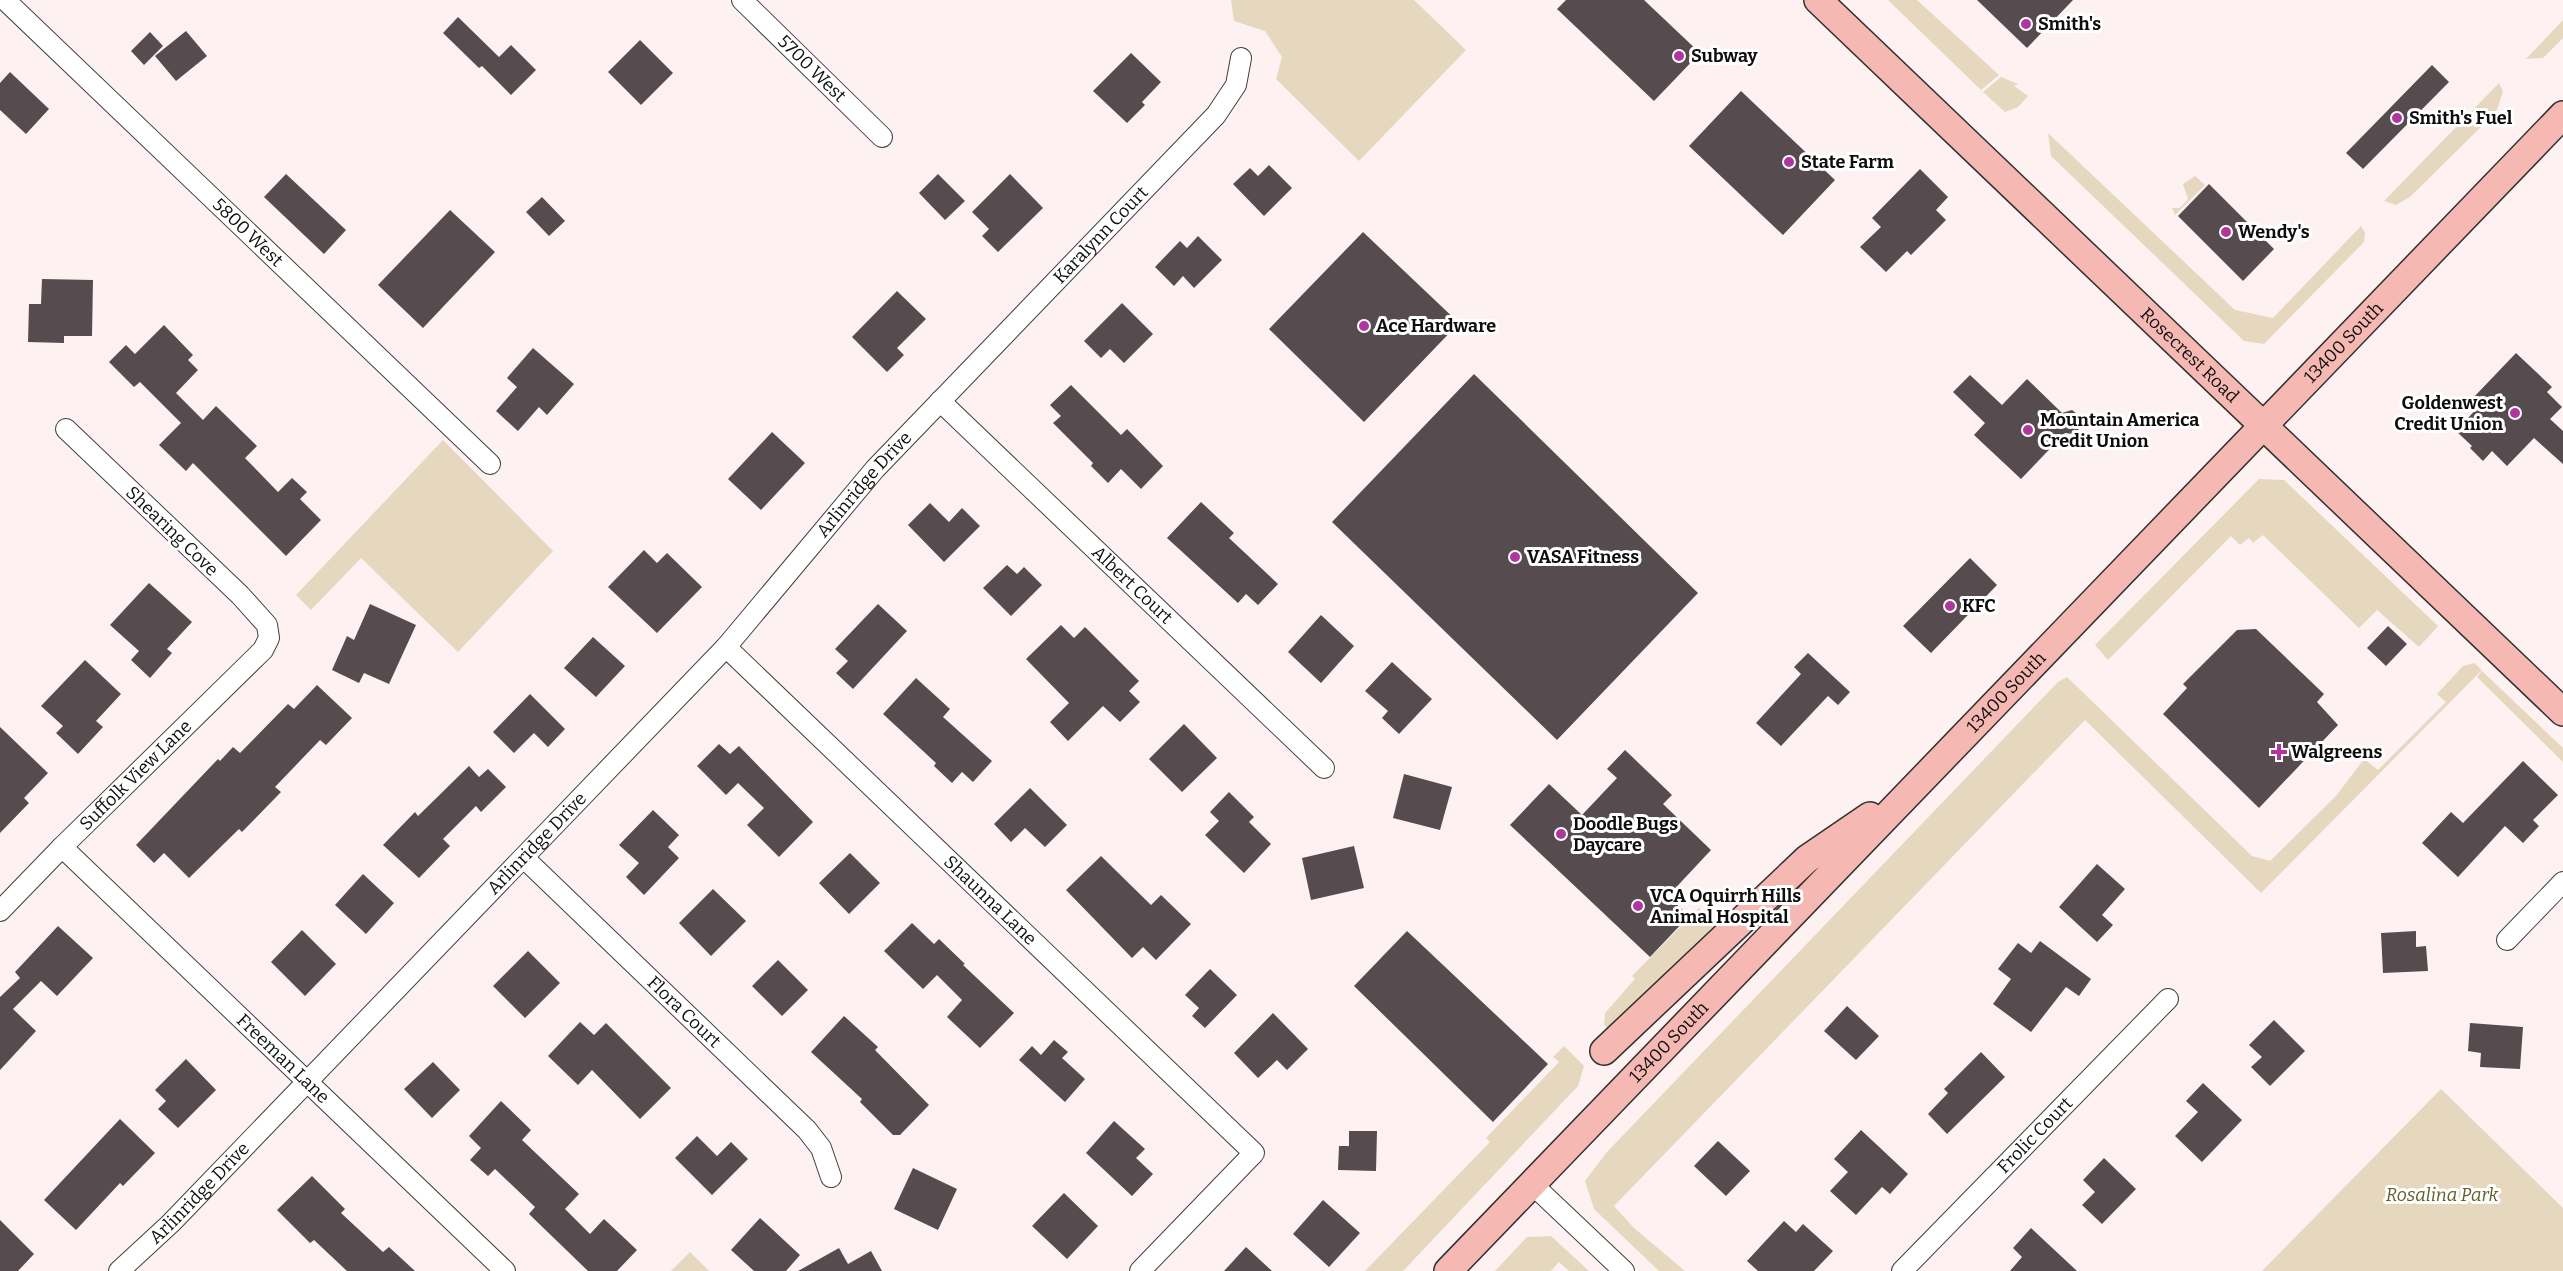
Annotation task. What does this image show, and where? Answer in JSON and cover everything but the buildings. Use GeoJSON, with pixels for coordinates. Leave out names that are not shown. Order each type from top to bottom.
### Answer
{"type":"FeatureCollection","features":[{"type":"Feature","properties":{"kind":"main road","name":"Rosecrest Road"},"geometry":{"type":"LineString","coordinates":[[1818,0],[2563,712]]}},
{"type":"Feature","properties":{"kind":"main road","name":"13400 South"},"geometry":{"type":"LineString","coordinates":[[1448,1271],[2563,114]]}},
{"type":"Feature","properties":{"kind":"main road"},"geometry":{"type":"LineString","coordinates":[[1604,1051],[1807,859],[1913,787]]}},
{"type":"Feature","properties":{"kind":"street","name":"5800 West"},"geometry":{"type":"LineString","coordinates":[[5,0],[490,464]]}},
{"type":"Feature","properties":{"kind":"street","name":"5700 West"},"geometry":{"type":"LineString","coordinates":[[742,0],[882,137]]}},
{"type":"Feature","properties":{"kind":"street","name":"Karalynn Court"},"geometry":{"type":"LineString","coordinates":[[940,401],[1216,115],[1236,86],[1241,58]]}},
{"type":"Feature","properties":{"kind":"street","name":"Arlinridge Drive"},"geometry":{"type":"LineString","coordinates":[[119,1271],[171,1223],[726,647],[776,590],[850,497],[940,401]]}},
{"type":"Feature","properties":{"kind":"street","name":"Albert Court"},"geometry":{"type":"LineString","coordinates":[[940,401],[1324,768]]}},
{"type":"Feature","properties":{"kind":"street","name":"Shearing Cove"},"geometry":{"type":"LineString","coordinates":[[66,429],[240,595],[267,625],[269,638]]}},
{"type":"Feature","properties":{"kind":"street","name":"Suffolk View Lane"},"geometry":{"type":"LineString","coordinates":[[0,911],[263,650],[269,638]]}},
{"type":"Feature","properties":{"kind":"street","name":"Shaunna Lane"},"geometry":{"type":"LineString","coordinates":[[726,647],[1254,1153],[1140,1271]]}},
{"type":"Feature","properties":{"kind":"street","name":"Freeman Lane"},"geometry":{"type":"LineString","coordinates":[[62,847],[506,1271]]}},
{"type":"Feature","properties":{"kind":"street","name":"Flora Court"},"geometry":{"type":"LineString","coordinates":[[524,858],[807,1130],[820,1148],[831,1177]]}},
{"type":"Feature","properties":{"kind":"street"},"geometry":{"type":"LineString","coordinates":[[2507,940],[2563,882]]}},
{"type":"Feature","properties":{"kind":"street","name":"Frolic Court"},"geometry":{"type":"LineString","coordinates":[[1902,1271],[2168,999]]}},
{"type":"Feature","properties":{"kind":"street"},"geometry":{"type":"LineString","coordinates":[[1532,1184],[1624,1271]]}},
{"type":"Feature","properties":{"kind":"green space"},"geometry":{"type":"Polygon","coordinates":[[[1231,0],[1414,0],[1466,50],[1359,161],[1276,79],[1282,57],[1265,31],[1234,21],[1231,0]]]}},
{"type":"Feature","properties":{"kind":"green space"},"geometry":{"type":"Polygon","coordinates":[[[1888,0],[1917,0],[1999,75],[1981,90],[1888,0]]]}},
{"type":"Feature","properties":{"kind":"green space"},"geometry":{"type":"Polygon","coordinates":[[[2563,20],[2563,38],[2543,58],[2526,59],[2563,20]]]}},
{"type":"Feature","properties":{"kind":"green space"},"geometry":{"type":"Polygon","coordinates":[[[2001,77],[2018,84],[2014,86],[2028,96],[2018,107],[2005,112],[1983,92],[2001,77]]]}},
{"type":"Feature","properties":{"kind":"green space"},"geometry":{"type":"Polygon","coordinates":[[[2499,83],[2503,92],[2496,112],[2411,196],[2396,205],[2384,201],[2499,83]]]}},
{"type":"Feature","properties":{"kind":"green space"},"geometry":{"type":"Polygon","coordinates":[[[2048,133],[2235,310],[2273,318],[2361,226],[2365,233],[2364,242],[2264,344],[2244,341],[2051,156],[2048,133]]]}},
{"type":"Feature","properties":{"kind":"green space"},"geometry":{"type":"Polygon","coordinates":[[[2195,176],[2205,185],[2175,215],[2172,208],[2180,208],[2188,199],[2183,184],[2195,176]]]}},
{"type":"Feature","properties":{"kind":"green space"},"geometry":{"type":"Polygon","coordinates":[[[443,440],[553,551],[458,652],[361,558],[311,610],[296,595],[443,440]]]}},
{"type":"Feature","properties":{"kind":"green space"},"geometry":{"type":"Polygon","coordinates":[[[2259,479],[2284,480],[2438,626],[2419,647],[2377,610],[2359,628],[2263,535],[2253,543],[2249,538],[2240,545],[2231,536],[2108,660],[2095,645],[2259,479]]]}},
{"type":"Feature","properties":{"kind":"green space"},"geometry":{"type":"Polygon","coordinates":[[[2474,663],[2482,670],[2261,893],[2085,720],[1614,1206],[1634,1228],[1685,1271],[1659,1271],[1594,1209],[1585,1181],[1607,1152],[2058,682],[2067,677],[2252,856],[2270,861],[2336,796],[2364,759],[2378,770],[2446,702],[2437,694],[2463,666],[2474,663]]]}},
{"type":"Feature","properties":{"kind":"green space"},"geometry":{"type":"Polygon","coordinates":[[[2482,671],[2563,748],[2563,762],[2477,677],[2482,671]]]}},
{"type":"Feature","properties":{"kind":"green space"},"geometry":{"type":"Polygon","coordinates":[[[1699,908],[1721,927],[1614,1033],[1604,1025],[1605,1013],[1635,979],[1632,976],[1699,908]]]}},
{"type":"Feature","properties":{"kind":"green space"},"geometry":{"type":"Polygon","coordinates":[[[1564,1046],[1584,1066],[1578,1086],[1403,1271],[1365,1271],[1490,1142],[1486,1138],[1559,1062],[1553,1057],[1564,1046]]]}},
{"type":"Feature","properties":{"kind":"green space","name":"Rosalina Park"},"geometry":{"type":"Polygon","coordinates":[[[2441,1089],[2563,1208],[2563,1271],[2262,1271],[2441,1089]]]}},
{"type":"Feature","properties":{"kind":"green space"},"geometry":{"type":"Polygon","coordinates":[[[1551,1236],[1589,1271],[1569,1271],[1559,1262],[1551,1271],[1495,1271],[1527,1237],[1551,1236]]]}},
{"type":"Feature","properties":{"kind":"green space"},"geometry":{"type":"Polygon","coordinates":[[[690,1252],[709,1271],[671,1271],[690,1252]]]}},
{"type":"Feature","properties":{"kind":"place","name":"Smith's"},"geometry":{"type":"Point","coordinates":[2026,24]}},
{"type":"Feature","properties":{"kind":"place","name":"Subway"},"geometry":{"type":"Point","coordinates":[1679,56]}},
{"type":"Feature","properties":{"kind":"place","name":"Smith's Fuel"},"geometry":{"type":"Point","coordinates":[2397,118]}},
{"type":"Feature","properties":{"kind":"place","name":"State Farm"},"geometry":{"type":"Point","coordinates":[1789,162]}},
{"type":"Feature","properties":{"kind":"place","name":"Wendy's"},"geometry":{"type":"Point","coordinates":[2226,232]}},
{"type":"Feature","properties":{"kind":"place","name":"Ace Hardware"},"geometry":{"type":"Point","coordinates":[1364,326]}},
{"type":"Feature","properties":{"kind":"place","name":"Goldenwest Credit Union"},"geometry":{"type":"Point","coordinates":[2515,413]}},
{"type":"Feature","properties":{"kind":"place","name":"Mountain America Credit Union"},"geometry":{"type":"Point","coordinates":[2028,430]}},
{"type":"Feature","properties":{"kind":"place","name":"VASA Fitness"},"geometry":{"type":"Point","coordinates":[1515,557]}},
{"type":"Feature","properties":{"kind":"place","name":"KFC"},"geometry":{"type":"Point","coordinates":[1950,606]}},
{"type":"Feature","properties":{"kind":"place","name":"Walgreens"},"geometry":{"type":"Point","coordinates":[2279,752]}},
{"type":"Feature","properties":{"kind":"place","name":"Doodle Bugs Daycare"},"geometry":{"type":"Point","coordinates":[1561,834]}},
{"type":"Feature","properties":{"kind":"place","name":"VCA Oquirrh Hills Animal Hospital"},"geometry":{"type":"Point","coordinates":[1638,906]}}]}
